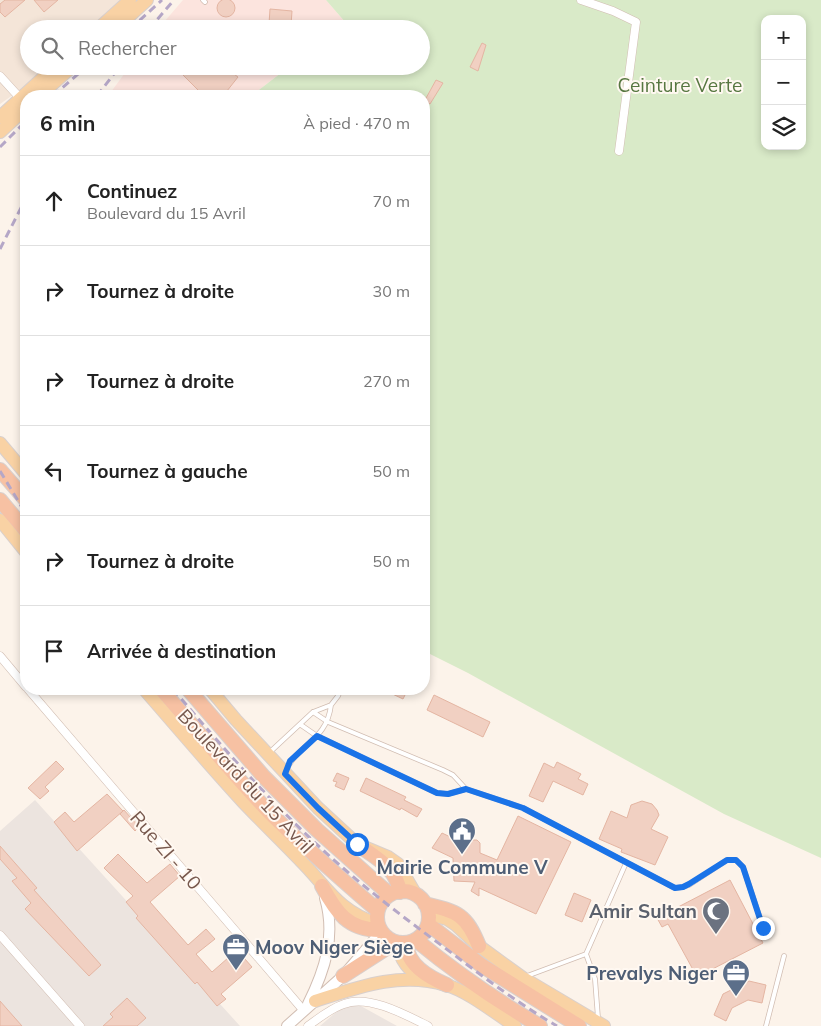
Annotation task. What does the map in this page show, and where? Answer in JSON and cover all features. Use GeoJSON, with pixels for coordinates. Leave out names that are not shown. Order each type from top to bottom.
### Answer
{"type":"FeatureCollection","features":[{"type":"Feature","properties":{"kind":"highway"},"geometry":{"type":"LineString","coordinates":[[0,470],[20,493]]}},
{"type":"Feature","properties":{"kind":"highway"},"geometry":{"type":"LineString","coordinates":[[0,500],[20,524]]}},
{"type":"Feature","properties":{"kind":"highway","name":"Boulevard du 15 Avril"},"geometry":{"type":"LineString","coordinates":[[166,695],[220,759],[267,809],[322,862],[378,922]]}},
{"type":"Feature","properties":{"kind":"highway","name":"Boulevard du 15 Avril"},"geometry":{"type":"LineString","coordinates":[[193,695],[264,776],[317,830],[395,893]]}},
{"type":"Feature","properties":{"kind":"highway"},"geometry":{"type":"LineString","coordinates":[[357,844],[391,870],[397,878],[395,893],[380,904],[378,922],[390,940],[404,942],[466,978],[540,1026]]}},
{"type":"Feature","properties":{"kind":"highway"},"geometry":{"type":"LineString","coordinates":[[321,884],[336,910],[344,919],[363,928],[378,922]]}},
{"type":"Feature","properties":{"kind":"highway"},"geometry":{"type":"LineString","coordinates":[[395,893],[424,909],[481,964],[578,1026]]}},
{"type":"Feature","properties":{"kind":"highway"},"geometry":{"type":"LineString","coordinates":[[344,976],[404,942],[424,933],[424,909]]}},
{"type":"Feature","properties":{"kind":"highway"},"geometry":{"type":"LineString","coordinates":[[424,909],[453,912],[462,917],[472,928],[479,946]]}},
{"type":"Feature","properties":{"kind":"highway"},"geometry":{"type":"LineString","coordinates":[[404,942],[409,956],[418,968],[432,978],[447,985]]}},
{"type":"Feature","properties":{"kind":"main road"},"geometry":{"type":"LineString","coordinates":[[108,20],[130,0]]}},
{"type":"Feature","properties":{"kind":"main road"},"geometry":{"type":"LineString","coordinates":[[125,20],[147,0]]}},
{"type":"Feature","properties":{"kind":"main road"},"geometry":{"type":"LineString","coordinates":[[35,90],[48,75]]}},
{"type":"Feature","properties":{"kind":"main road"},"geometry":{"type":"LineString","coordinates":[[47,90],[63,75]]}},
{"type":"Feature","properties":{"kind":"main road"},"geometry":{"type":"LineString","coordinates":[[0,117],[20,105]]}},
{"type":"Feature","properties":{"kind":"main road"},"geometry":{"type":"LineString","coordinates":[[0,132],[20,107]]}},
{"type":"Feature","properties":{"kind":"main road"},"geometry":{"type":"LineString","coordinates":[[0,444],[20,467]]}},
{"type":"Feature","properties":{"kind":"main road"},"geometry":{"type":"LineString","coordinates":[[0,520],[20,545]]}},
{"type":"Feature","properties":{"kind":"main road","name":"Boulevard du 15 Avril"},"geometry":{"type":"LineString","coordinates":[[149,695],[244,803],[305,864],[321,884]]}},
{"type":"Feature","properties":{"kind":"main road","name":"Boulevard du 15 Avril"},"geometry":{"type":"LineString","coordinates":[[215,695],[285,774],[318,808],[357,844],[388,857],[398,864],[424,909]]}},
{"type":"Feature","properties":{"kind":"main road"},"geometry":{"type":"LineString","coordinates":[[404,942],[398,950],[409,969],[427,981]]}},
{"type":"Feature","properties":{"kind":"main road"},"geometry":{"type":"LineString","coordinates":[[479,946],[523,978],[601,1025]]}},
{"type":"Feature","properties":{"kind":"main road"},"geometry":{"type":"LineString","coordinates":[[308,1007],[378,982],[396,980],[427,981],[447,985],[464,993],[515,1026]]}},
{"type":"Feature","properties":{"kind":"street"},"geometry":{"type":"LineString","coordinates":[[587,1],[636,22],[619,151]]}},
{"type":"Feature","properties":{"kind":"street"},"geometry":{"type":"LineString","coordinates":[[0,76],[20,99]]}},
{"type":"Feature","properties":{"kind":"street","name":"Rue ZI - 10"},"geometry":{"type":"LineString","coordinates":[[0,656],[20,680]]}},
{"type":"Feature","properties":{"kind":"street","name":"Rue ZI - 10"},"geometry":{"type":"LineString","coordinates":[[33,695],[308,1007]]}},
{"type":"Feature","properties":{"kind":"street"},"geometry":{"type":"LineString","coordinates":[[308,1007],[324,969],[329,941],[328,908],[321,884]]}},
{"type":"Feature","properties":{"kind":"street"},"geometry":{"type":"LineString","coordinates":[[287,1026],[344,976],[375,939],[378,922]]}},
{"type":"Feature","properties":{"kind":"street"},"geometry":{"type":"LineString","coordinates":[[0,935],[80,1026]]}},
{"type":"Feature","properties":{"kind":"street"},"geometry":{"type":"LineString","coordinates":[[308,1026],[344,1004],[353,1002],[383,1005],[428,1026]]}},
{"type":"Feature","properties":{"kind":"lane"},"geometry":{"type":"LineString","coordinates":[[285,774],[290,761],[317,736],[328,722],[331,705],[338,695]]}},
{"type":"Feature","properties":{"kind":"lane"},"geometry":{"type":"LineString","coordinates":[[267,754],[313,712],[331,705]]}},
{"type":"Feature","properties":{"kind":"lane"},"geometry":{"type":"LineString","coordinates":[[313,712],[328,722],[443,770],[452,775],[466,789],[523,808],[675,888],[689,884],[727,860],[736,860],[743,867],[763,928]]}},
{"type":"Feature","properties":{"kind":"lane"},"geometry":{"type":"LineString","coordinates":[[300,725],[317,736],[437,793],[448,794],[466,789]]}},
{"type":"Feature","properties":{"kind":"lane"},"geometry":{"type":"LineString","coordinates":[[601,1025],[594,979],[586,954],[626,863]]}},
{"type":"Feature","properties":{"kind":"lane"},"geometry":{"type":"LineString","coordinates":[[523,978],[586,954]]}},
{"type":"Feature","properties":{"kind":"lane"},"geometry":{"type":"LineString","coordinates":[[766,1026],[784,956]]}},
{"type":"Feature","properties":{"kind":"shaded area"},"geometry":{"type":"Polygon","coordinates":[[[0,0],[149,0],[121,20],[20,20],[20,75],[41,75],[0,104],[0,0]]]}},
{"type":"Feature","properties":{"kind":"shaded area"},"geometry":{"type":"Polygon","coordinates":[[[183,0],[326,0],[343,20],[166,20],[183,0]]]}},
{"type":"Feature","properties":{"kind":"shaded area"},"geometry":{"type":"Polygon","coordinates":[[[123,75],[278,75],[259,90],[112,90],[123,75]]]}},
{"type":"Feature","properties":{"kind":"shaded area"},"geometry":{"type":"Polygon","coordinates":[[[35,800],[240,1026],[0,1026],[0,831],[35,800]]]}},
{"type":"Feature","properties":{"kind":"shaded area"},"geometry":{"type":"Polygon","coordinates":[[[350,1000],[397,1026],[320,1026],[350,1000]]]}},
{"type":"Feature","properties":{"kind":"green space","name":"Ceinture Verte"},"geometry":{"type":"Polygon","coordinates":[[[326,0],[821,0],[821,858],[724,814],[430,654],[430,90],[259,90],[278,75],[430,75],[430,20],[343,20],[326,0]]]}},
{"type":"Feature","properties":{"kind":"building"},"geometry":{"type":"Polygon","coordinates":[[[226,-1],[232,2],[235,8],[232,14],[226,17],[220,14],[217,8],[220,2],[226,-1]]]}},
{"type":"Feature","properties":{"kind":"building"},"geometry":{"type":"Polygon","coordinates":[[[5,0],[25,0],[5,17],[0,12],[0,4],[5,0]]]}},
{"type":"Feature","properties":{"kind":"building"},"geometry":{"type":"Polygon","coordinates":[[[34,0],[58,0],[44,12],[34,0]]]}},
{"type":"Feature","properties":{"kind":"building"},"geometry":{"type":"Polygon","coordinates":[[[270,9],[292,11],[291,20],[269,20],[270,9]]]}},
{"type":"Feature","properties":{"kind":"building"},"geometry":{"type":"Polygon","coordinates":[[[482,43],[486,45],[478,71],[470,67],[482,43]]]}},
{"type":"Feature","properties":{"kind":"building"},"geometry":{"type":"Polygon","coordinates":[[[183,75],[235,75],[238,77],[228,90],[198,90],[183,75]]]}},
{"type":"Feature","properties":{"kind":"building"},"geometry":{"type":"Polygon","coordinates":[[[436,80],[443,83],[430,104],[430,91],[436,80]]]}},
{"type":"Feature","properties":{"kind":"building"},"geometry":{"type":"Polygon","coordinates":[[[395,695],[405,695],[403,699],[395,695]]]}},
{"type":"Feature","properties":{"kind":"building"},"geometry":{"type":"Polygon","coordinates":[[[434,695],[490,722],[483,737],[427,710],[434,695]]]}},
{"type":"Feature","properties":{"kind":"building"},"geometry":{"type":"Polygon","coordinates":[[[56,761],[64,769],[45,787],[49,791],[40,799],[28,788],[56,761]]]}},
{"type":"Feature","properties":{"kind":"building"},"geometry":{"type":"Polygon","coordinates":[[[557,762],[581,774],[578,779],[588,784],[583,795],[553,781],[543,802],[529,796],[544,763],[554,768],[557,762]]]}},
{"type":"Feature","properties":{"kind":"building"},"geometry":{"type":"Polygon","coordinates":[[[337,773],[349,778],[344,790],[335,786],[337,782],[333,781],[337,773]]]}},
{"type":"Feature","properties":{"kind":"building"},"geometry":{"type":"Polygon","coordinates":[[[366,778],[406,797],[404,800],[422,809],[417,817],[401,808],[400,810],[360,791],[366,778]]]}},
{"type":"Feature","properties":{"kind":"building"},"geometry":{"type":"Polygon","coordinates":[[[107,794],[123,811],[77,851],[54,822],[65,812],[74,822],[107,794]]]}},
{"type":"Feature","properties":{"kind":"building"},"geometry":{"type":"Polygon","coordinates":[[[642,801],[652,804],[659,815],[651,829],[668,837],[655,865],[621,852],[622,849],[599,839],[611,811],[627,818],[631,805],[642,801]]]}},
{"type":"Feature","properties":{"kind":"building"},"geometry":{"type":"Polygon","coordinates":[[[124,810],[139,827],[135,831],[120,814],[124,810]]]}},
{"type":"Feature","properties":{"kind":"building"},"geometry":{"type":"Polygon","coordinates":[[[518,816],[571,842],[536,914],[479,888],[479,896],[471,891],[475,882],[454,881],[453,858],[432,848],[442,833],[465,844],[468,840],[477,840],[480,843],[480,853],[497,860],[518,816]]]}},
{"type":"Feature","properties":{"kind":"building"},"geometry":{"type":"Polygon","coordinates":[[[0,846],[37,888],[34,890],[101,965],[89,976],[25,909],[31,903],[12,881],[17,878],[0,859],[0,846]]]}},
{"type":"Feature","properties":{"kind":"building"},"geometry":{"type":"Polygon","coordinates":[[[118,854],[147,883],[170,864],[180,876],[150,902],[188,945],[206,929],[215,939],[196,954],[212,972],[237,950],[252,967],[221,994],[226,999],[217,1006],[197,982],[195,984],[136,918],[138,916],[126,902],[133,896],[104,868],[118,854]]]}},
{"type":"Feature","properties":{"kind":"building","name":"Amir Sultan"},"geometry":{"type":"Polygon","coordinates":[[[730,880],[763,943],[697,977],[668,924],[662,927],[657,918],[730,880]]]}},
{"type":"Feature","properties":{"kind":"building"},"geometry":{"type":"Polygon","coordinates":[[[574,893],[591,900],[582,922],[565,915],[574,893]]]}},
{"type":"Feature","properties":{"kind":"building"},"geometry":{"type":"Polygon","coordinates":[[[749,981],[766,985],[762,1003],[748,1000],[732,1008],[726,1021],[714,1015],[723,994],[749,981]]]}},
{"type":"Feature","properties":{"kind":"building"},"geometry":{"type":"Polygon","coordinates":[[[127,998],[146,1018],[137,1026],[103,1026],[113,1017],[110,1014],[127,998]]]}},
{"type":"Feature","properties":{"kind":"building"},"geometry":{"type":"Polygon","coordinates":[[[0,1001],[7,1009],[22,1026],[0,1026],[0,1001]]]}},
{"type":"Feature","properties":{"kind":"railway"},"geometry":{"type":"LineString","coordinates":[[140,20],[162,0]]}},
{"type":"Feature","properties":{"kind":"railway"},"geometry":{"type":"LineString","coordinates":[[157,20],[174,0]]}},
{"type":"Feature","properties":{"kind":"railway"},"geometry":{"type":"LineString","coordinates":[[60,90],[77,75]]}},
{"type":"Feature","properties":{"kind":"railway"},"geometry":{"type":"LineString","coordinates":[[102,90],[113,75]]}},
{"type":"Feature","properties":{"kind":"railway"},"geometry":{"type":"LineString","coordinates":[[0,147],[20,127]]}},
{"type":"Feature","properties":{"kind":"railway"},"geometry":{"type":"LineString","coordinates":[[0,249],[20,210]]}},
{"type":"Feature","properties":{"kind":"railway"},"geometry":{"type":"LineString","coordinates":[[0,471],[20,504]]}},
{"type":"Feature","properties":{"kind":"railway"},"geometry":{"type":"LineString","coordinates":[[178,695],[255,782],[343,868],[393,909],[486,978],[557,1026]]}},
{"type":"Feature","properties":{"kind":"place","name":"Mairie Commune V"},"geometry":{"type":"Point","coordinates":[462,855]}},
{"type":"Feature","properties":{"kind":"place","name":"Amir Sultan"},"geometry":{"type":"Point","coordinates":[716,935]}},
{"type":"Feature","properties":{"kind":"place","name":"Moov Niger Siège"},"geometry":{"type":"Point","coordinates":[236,971]}},
{"type":"Feature","properties":{"kind":"place","name":"Prevalys Niger"},"geometry":{"type":"Point","coordinates":[736,997]}},
{"type":"Feature","properties":{"kind":"route"},"geometry":{"type":"LineString","coordinates":[[357,844],[285,774],[290,761],[317,736],[437,793],[448,794],[466,789],[523,808],[675,888],[689,884],[727,860],[736,860],[743,867],[763,928]]}}]}
